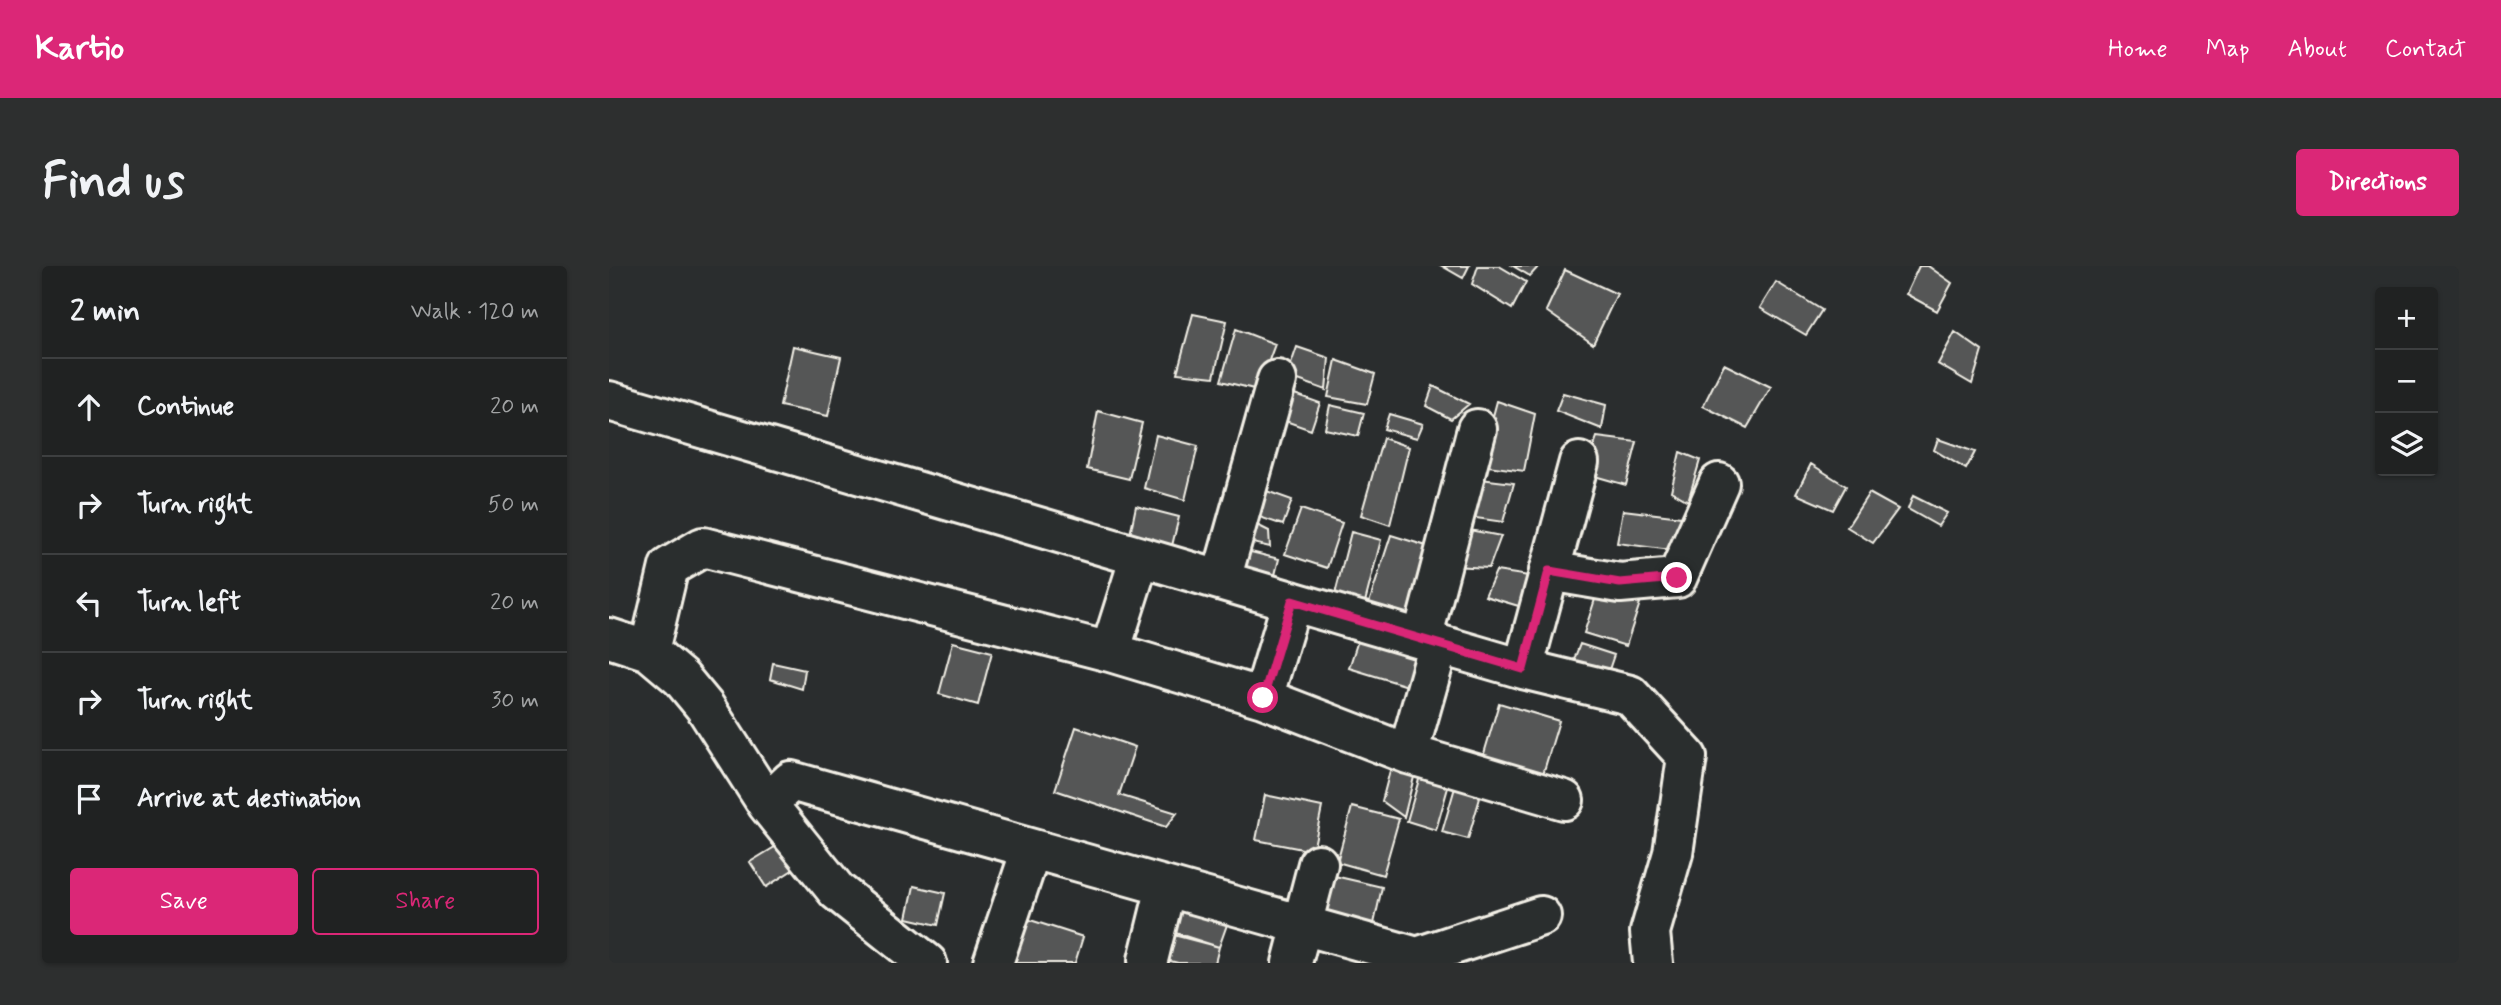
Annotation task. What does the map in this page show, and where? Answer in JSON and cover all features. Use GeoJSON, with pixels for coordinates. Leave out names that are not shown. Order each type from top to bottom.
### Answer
{"type":"FeatureCollection","features":[{"type":"Feature","properties":{"kind":"street"},"geometry":{"type":"LineString","coordinates":[[1221,580],[1277,380]]}},
{"type":"Feature","properties":{"kind":"street"},"geometry":{"type":"LineString","coordinates":[[609,401],[1523,669],[1630,695],[1687,757],[1673,853],[1650,932],[1653,963]]}},
{"type":"Feature","properties":{"kind":"street"},"geometry":{"type":"LineString","coordinates":[[1408,754],[1477,429]]}},
{"type":"Feature","properties":{"kind":"street"},"geometry":{"type":"LineString","coordinates":[[1523,669],[1579,462]]}},
{"type":"Feature","properties":{"kind":"street"},"geometry":{"type":"LineString","coordinates":[[1549,571],[1620,583],[1677,578],[1719,483]]}},
{"type":"Feature","properties":{"kind":"street"},"geometry":{"type":"LineString","coordinates":[[649,651],[669,568],[703,547],[1110,652],[1263,698],[1408,754],[1564,800]]}},
{"type":"Feature","properties":{"kind":"street"},"geometry":{"type":"LineString","coordinates":[[1110,652],[1140,557]]}},
{"type":"Feature","properties":{"kind":"street"},"geometry":{"type":"LineString","coordinates":[[1263,698],[1292,601]]}},
{"type":"Feature","properties":{"kind":"street"},"geometry":{"type":"LineString","coordinates":[[609,638],[649,651],[681,678],[705,707],[767,804],[837,891],[927,963]]}},
{"type":"Feature","properties":{"kind":"street"},"geometry":{"type":"LineString","coordinates":[[767,804],[791,781],[1418,960],[1541,916]]}},
{"type":"Feature","properties":{"kind":"street"},"geometry":{"type":"LineString","coordinates":[[993,963],[1031,850]]}},
{"type":"Feature","properties":{"kind":"street"},"geometry":{"type":"LineString","coordinates":[[1292,963],[1318,864]]}},
{"type":"Feature","properties":{"kind":"street"},"geometry":{"type":"LineString","coordinates":[[1148,960],[1166,887]]}},
{"type":"Feature","properties":{"kind":"building"},"geometry":{"type":"Polygon","coordinates":[[[1442,266],[1469,266],[1463,278],[1442,266]]]}},
{"type":"Feature","properties":{"kind":"building"},"geometry":{"type":"Polygon","coordinates":[[[1478,266],[1499,266],[1526,282],[1512,309],[1472,284],[1478,266]]]}},
{"type":"Feature","properties":{"kind":"building"},"geometry":{"type":"Polygon","coordinates":[[[1513,266],[1539,266],[1530,276],[1513,266]]]}},
{"type":"Feature","properties":{"kind":"building"},"geometry":{"type":"Polygon","coordinates":[[[1919,266],[1928,266],[1952,283],[1937,311],[1906,294],[1919,266]]]}},
{"type":"Feature","properties":{"kind":"building"},"geometry":{"type":"Polygon","coordinates":[[[1565,270],[1617,294],[1593,344],[1546,311],[1565,270]]]}},
{"type":"Feature","properties":{"kind":"building"},"geometry":{"type":"Polygon","coordinates":[[[1776,282],[1822,310],[1806,335],[1760,308],[1776,282]]]}},
{"type":"Feature","properties":{"kind":"building"},"geometry":{"type":"Polygon","coordinates":[[[1193,314],[1227,321],[1214,377],[1177,373],[1193,314]]]}},
{"type":"Feature","properties":{"kind":"building"},"geometry":{"type":"Polygon","coordinates":[[[1236,329],[1275,344],[1258,390],[1221,381],[1236,329]]]}},
{"type":"Feature","properties":{"kind":"building"},"geometry":{"type":"Polygon","coordinates":[[[1955,332],[1982,351],[1972,384],[1938,364],[1955,332]]]}},
{"type":"Feature","properties":{"kind":"building"},"geometry":{"type":"Polygon","coordinates":[[[793,346],[841,357],[828,416],[780,406],[793,346]]]}},
{"type":"Feature","properties":{"kind":"building"},"geometry":{"type":"Polygon","coordinates":[[[1297,347],[1329,358],[1326,390],[1287,376],[1297,347]]]}},
{"type":"Feature","properties":{"kind":"building"},"geometry":{"type":"Polygon","coordinates":[[[1336,360],[1375,374],[1367,404],[1328,397],[1336,360]]]}},
{"type":"Feature","properties":{"kind":"building"},"geometry":{"type":"Polygon","coordinates":[[[1724,364],[1771,387],[1747,428],[1703,406],[1724,364]]]}},
{"type":"Feature","properties":{"kind":"building"},"geometry":{"type":"Polygon","coordinates":[[[1433,386],[1469,404],[1451,419],[1426,406],[1433,386]]]}},
{"type":"Feature","properties":{"kind":"building"},"geometry":{"type":"Polygon","coordinates":[[[1286,391],[1320,403],[1311,430],[1274,417],[1286,391]]]}},
{"type":"Feature","properties":{"kind":"building"},"geometry":{"type":"Polygon","coordinates":[[[1563,393],[1606,405],[1602,429],[1556,411],[1563,393]]]}},
{"type":"Feature","properties":{"kind":"building"},"geometry":{"type":"Polygon","coordinates":[[[1497,401],[1535,414],[1524,471],[1480,465],[1497,401]]]}},
{"type":"Feature","properties":{"kind":"building"},"geometry":{"type":"Polygon","coordinates":[[[1330,405],[1364,413],[1358,436],[1325,429],[1330,405]]]}},
{"type":"Feature","properties":{"kind":"building"},"geometry":{"type":"Polygon","coordinates":[[[1098,411],[1142,423],[1129,479],[1087,469],[1098,411]]]}},
{"type":"Feature","properties":{"kind":"building"},"geometry":{"type":"Polygon","coordinates":[[[1389,414],[1423,424],[1417,438],[1384,429],[1389,414]]]}},
{"type":"Feature","properties":{"kind":"building"},"geometry":{"type":"Polygon","coordinates":[[[1156,435],[1198,446],[1185,500],[1144,488],[1156,435]]]}},
{"type":"Feature","properties":{"kind":"building"},"geometry":{"type":"Polygon","coordinates":[[[1597,437],[1637,442],[1626,485],[1584,473],[1597,437]]]}},
{"type":"Feature","properties":{"kind":"building"},"geometry":{"type":"Polygon","coordinates":[[[1383,438],[1409,447],[1390,525],[1361,515],[1383,438]]]}},
{"type":"Feature","properties":{"kind":"building"},"geometry":{"type":"Polygon","coordinates":[[[1938,439],[1975,452],[1966,469],[1934,450],[1938,439]]]}},
{"type":"Feature","properties":{"kind":"building"},"geometry":{"type":"Polygon","coordinates":[[[1680,452],[1700,460],[1688,501],[1671,491],[1680,452]]]}},
{"type":"Feature","properties":{"kind":"building"},"geometry":{"type":"Polygon","coordinates":[[[1811,464],[1846,486],[1833,510],[1796,494],[1811,464]]]}},
{"type":"Feature","properties":{"kind":"building"},"geometry":{"type":"Polygon","coordinates":[[[1472,478],[1514,483],[1503,522],[1462,516],[1472,478]]]}},
{"type":"Feature","properties":{"kind":"building"},"geometry":{"type":"Polygon","coordinates":[[[1258,488],[1292,500],[1283,525],[1248,513],[1258,488]]]}},
{"type":"Feature","properties":{"kind":"building"},"geometry":{"type":"Polygon","coordinates":[[[1869,493],[1898,509],[1873,543],[1847,527],[1869,493]]]}},
{"type":"Feature","properties":{"kind":"building"},"geometry":{"type":"Polygon","coordinates":[[[1913,496],[1947,513],[1938,526],[1908,509],[1913,496]]]}},
{"type":"Feature","properties":{"kind":"building"},"geometry":{"type":"Polygon","coordinates":[[[1136,506],[1179,517],[1170,554],[1128,544],[1136,506]]]}},
{"type":"Feature","properties":{"kind":"building"},"geometry":{"type":"Polygon","coordinates":[[[1301,509],[1342,523],[1327,568],[1285,554],[1301,509]]]}},
{"type":"Feature","properties":{"kind":"building"},"geometry":{"type":"Polygon","coordinates":[[[1623,510],[1690,518],[1678,551],[1617,543],[1623,510]]]}},
{"type":"Feature","properties":{"kind":"building"},"geometry":{"type":"Polygon","coordinates":[[[1245,519],[1269,531],[1270,547],[1240,540],[1245,519]]]}},
{"type":"Feature","properties":{"kind":"building"},"geometry":{"type":"Polygon","coordinates":[[[1459,528],[1501,536],[1489,568],[1452,566],[1459,528]]]}},
{"type":"Feature","properties":{"kind":"building"},"geometry":{"type":"Polygon","coordinates":[[[1351,532],[1381,540],[1364,606],[1334,598],[1351,532]]]}},
{"type":"Feature","properties":{"kind":"building"},"geometry":{"type":"Polygon","coordinates":[[[1391,535],[1433,548],[1411,619],[1368,606],[1391,535]]]}},
{"type":"Feature","properties":{"kind":"building"},"geometry":{"type":"Polygon","coordinates":[[[1235,548],[1279,559],[1275,575],[1231,564],[1235,548]]]}},
{"type":"Feature","properties":{"kind":"building"},"geometry":{"type":"Polygon","coordinates":[[[1496,571],[1535,577],[1522,607],[1485,596],[1496,571]]]}},
{"type":"Feature","properties":{"kind":"building"},"geometry":{"type":"Polygon","coordinates":[[[1598,590],[1640,603],[1626,646],[1584,633],[1598,590]]]}},
{"type":"Feature","properties":{"kind":"building"},"geometry":{"type":"Polygon","coordinates":[[[1362,628],[1424,648],[1411,687],[1349,668],[1362,628]]]}},
{"type":"Feature","properties":{"kind":"building"},"geometry":{"type":"Polygon","coordinates":[[[953,642],[992,652],[978,705],[939,694],[953,642]]]}},
{"type":"Feature","properties":{"kind":"building"},"geometry":{"type":"Polygon","coordinates":[[[1580,644],[1614,655],[1602,690],[1567,678],[1580,644]]]}},
{"type":"Feature","properties":{"kind":"building"},"geometry":{"type":"Polygon","coordinates":[[[773,663],[805,670],[802,689],[770,679],[773,663]]]}},
{"type":"Feature","properties":{"kind":"building"},"geometry":{"type":"Polygon","coordinates":[[[1499,703],[1559,721],[1543,774],[1483,757],[1499,703]]]}},
{"type":"Feature","properties":{"kind":"building"},"geometry":{"type":"Polygon","coordinates":[[[1076,727],[1135,747],[1119,795],[1177,813],[1166,827],[1055,790],[1076,727]]]}},
{"type":"Feature","properties":{"kind":"building"},"geometry":{"type":"Polygon","coordinates":[[[1392,763],[1416,769],[1404,817],[1382,801],[1392,763]]]}},
{"type":"Feature","properties":{"kind":"building"},"geometry":{"type":"Polygon","coordinates":[[[1420,776],[1449,784],[1436,830],[1407,821],[1420,776]]]}},
{"type":"Feature","properties":{"kind":"building"},"geometry":{"type":"Polygon","coordinates":[[[1456,784],[1482,791],[1468,839],[1442,832],[1456,784]]]}},
{"type":"Feature","properties":{"kind":"building"},"geometry":{"type":"Polygon","coordinates":[[[1265,795],[1322,807],[1313,851],[1256,840],[1265,795]]]}},
{"type":"Feature","properties":{"kind":"building"},"geometry":{"type":"Polygon","coordinates":[[[1352,807],[1399,819],[1383,875],[1337,862],[1352,807]]]}},
{"type":"Feature","properties":{"kind":"building"},"geometry":{"type":"Polygon","coordinates":[[[778,845],[794,869],[766,887],[750,862],[778,845]]]}},
{"type":"Feature","properties":{"kind":"building"},"geometry":{"type":"Polygon","coordinates":[[[1326,874],[1382,887],[1372,933],[1316,921],[1326,874]]]}},
{"type":"Feature","properties":{"kind":"building"},"geometry":{"type":"Polygon","coordinates":[[[914,886],[945,893],[938,925],[907,918],[914,886]]]}},
{"type":"Feature","properties":{"kind":"building"},"geometry":{"type":"Polygon","coordinates":[[[1174,903],[1229,919],[1219,947],[1166,930],[1174,903]]]}},
{"type":"Feature","properties":{"kind":"building"},"geometry":{"type":"Polygon","coordinates":[[[1024,918],[1083,937],[1075,963],[1010,963],[1024,918]]]}},
{"type":"Feature","properties":{"kind":"building"},"geometry":{"type":"Polygon","coordinates":[[[1166,933],[1219,947],[1215,963],[1178,963],[1159,958],[1166,933]]]}},
{"type":"Feature","properties":{"kind":"route"},"geometry":{"type":"LineString","coordinates":[[1263,698],[1292,601],[1523,669],[1549,571],[1620,583],[1677,578]]}}]}
